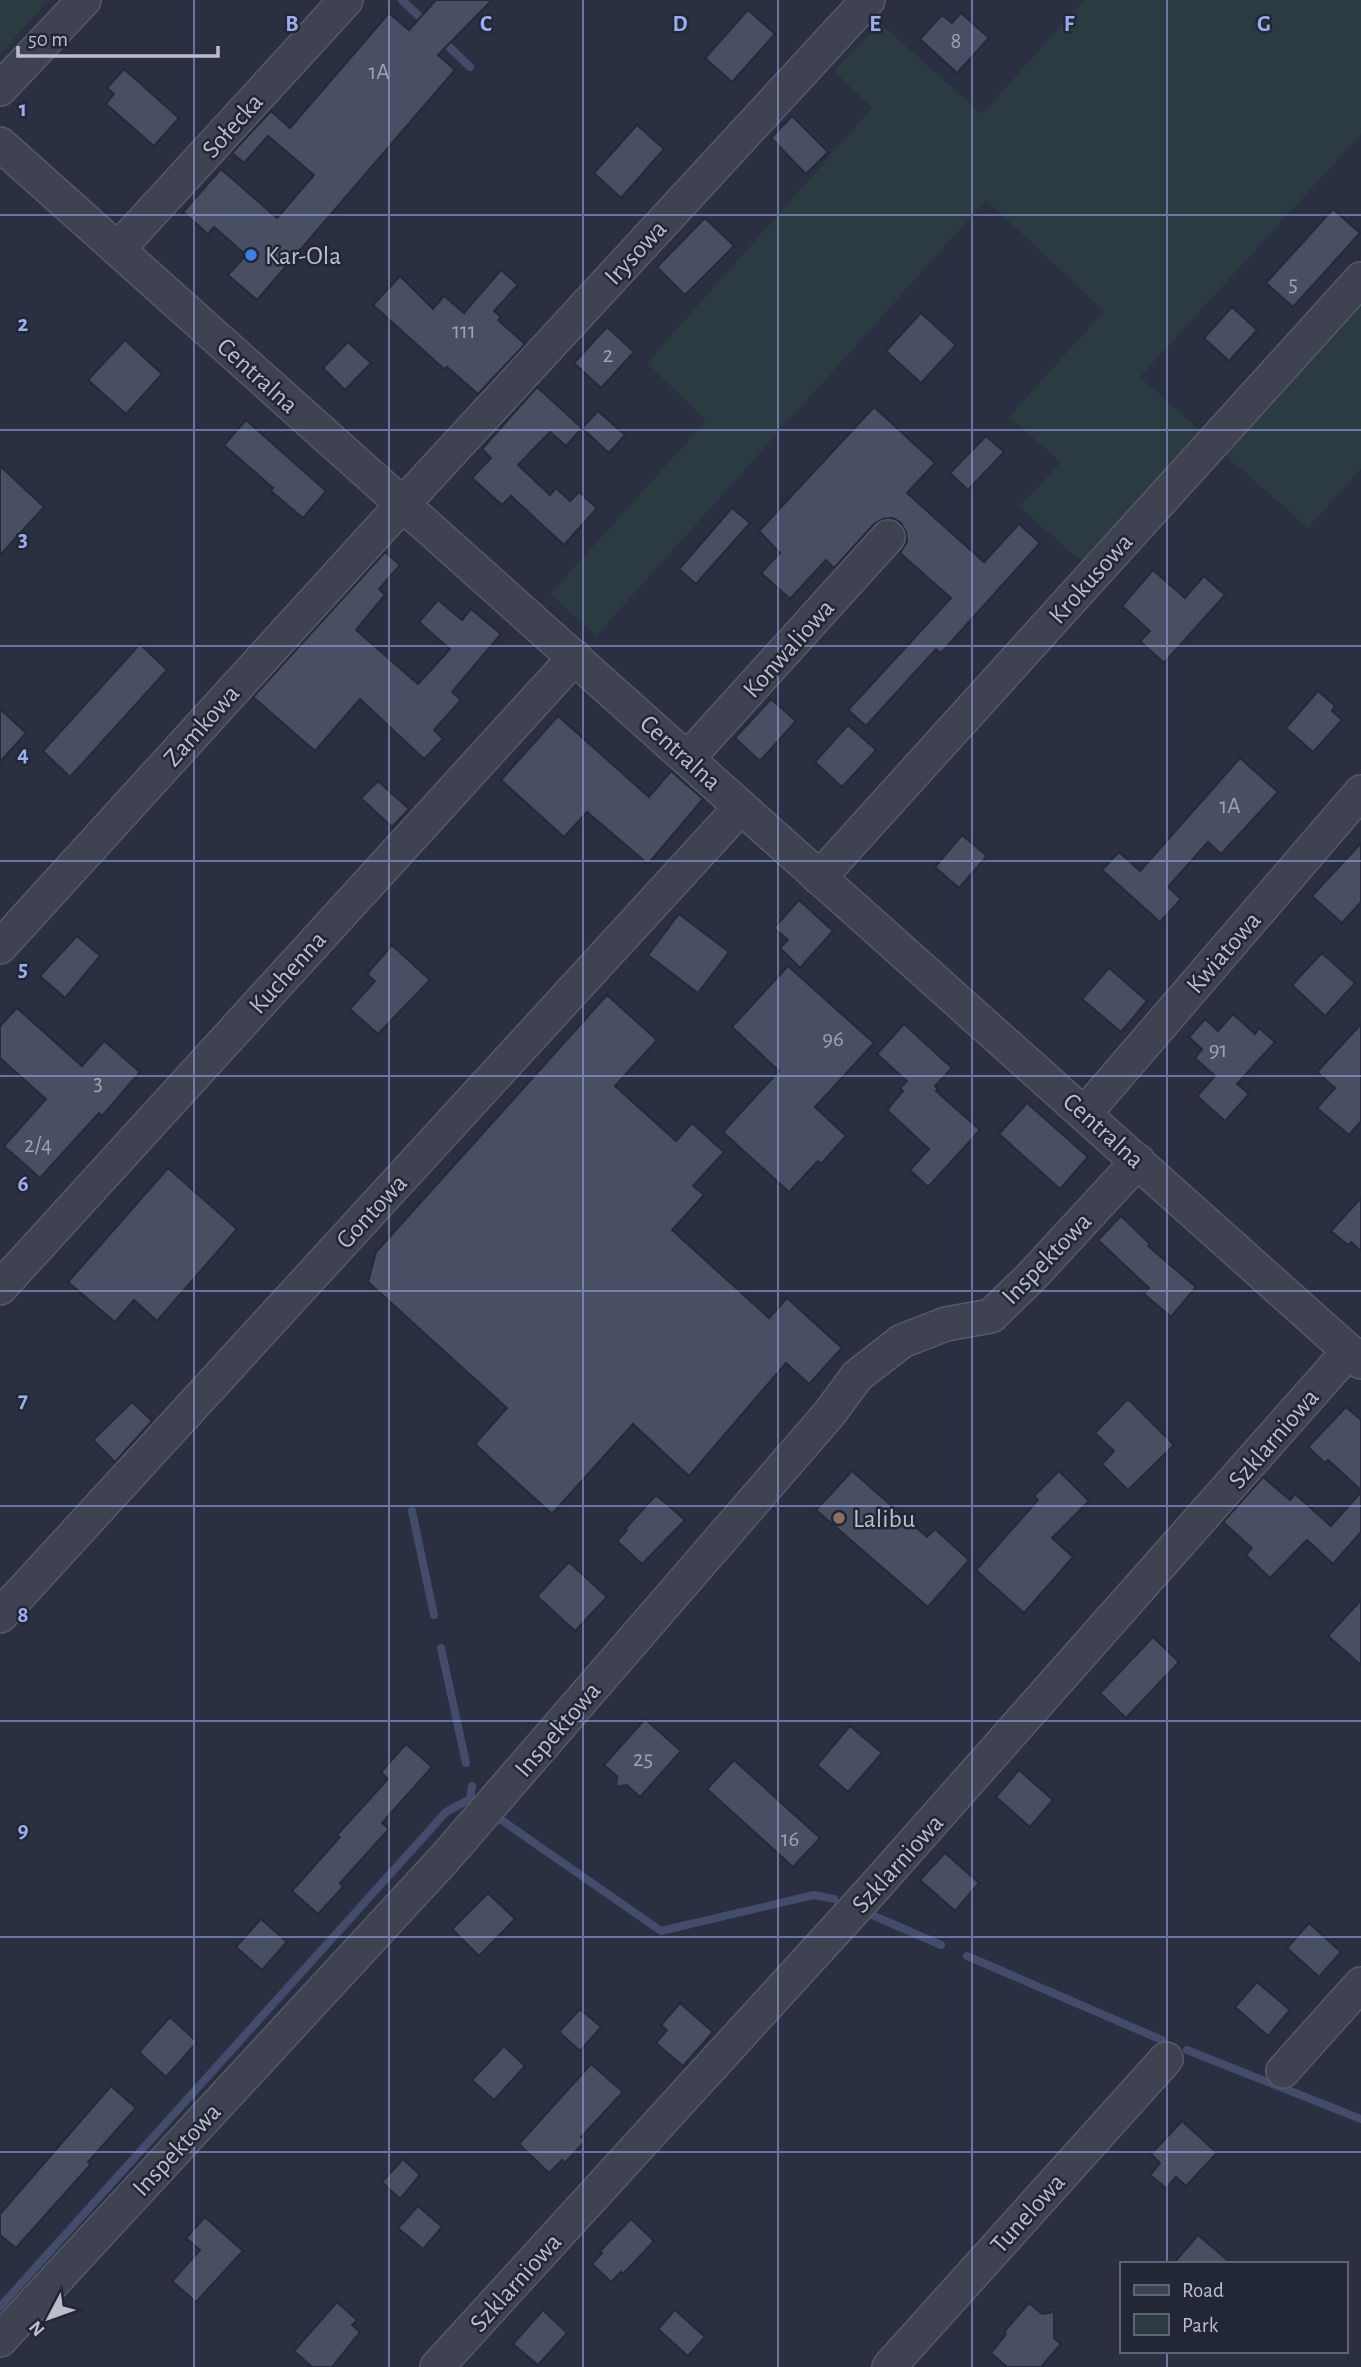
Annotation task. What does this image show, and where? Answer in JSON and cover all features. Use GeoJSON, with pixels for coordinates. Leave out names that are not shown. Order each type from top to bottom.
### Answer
{"type":"FeatureCollection","features":[{"type":"Feature","properties":{"kind":"street"},"geometry":{"type":"LineString","coordinates":[[0,89],[84,0]]}},
{"type":"Feature","properties":{"kind":"street","name":"Sołecka"},"geometry":{"type":"LineString","coordinates":[[118,249],[346,0]]}},
{"type":"Feature","properties":{"kind":"street","name":"Irysowa"},"geometry":{"type":"LineString","coordinates":[[403,504],[868,0]]}},
{"type":"Feature","properties":{"kind":"street","name":"Centralna"},"geometry":{"type":"LineString","coordinates":[[0,144],[1355,1357]]}},
{"type":"Feature","properties":{"kind":"street","name":"Krokusowa"},"geometry":{"type":"LineString","coordinates":[[819,878],[1361,279]]}},
{"type":"Feature","properties":{"kind":"street","name":"Zamkowa"},"geometry":{"type":"LineString","coordinates":[[0,947],[403,504]]}},
{"type":"Feature","properties":{"kind":"street","name":"Konwaliowa"},"geometry":{"type":"LineString","coordinates":[[688,758],[888,537]]}},
{"type":"Feature","properties":{"kind":"street","name":"Kuchenna"},"geometry":{"type":"LineString","coordinates":[[0,1288],[575,657]]}},
{"type":"Feature","properties":{"kind":"street","name":"Kwiatowa"},"geometry":{"type":"LineString","coordinates":[[1085,1113],[1361,792]]}},
{"type":"Feature","properties":{"kind":"street","name":"Gontowa"},"geometry":{"type":"LineString","coordinates":[[0,1616],[741,807]]}},
{"type":"Feature","properties":{"kind":"street","name":"Inspektowa"},"geometry":{"type":"LineString","coordinates":[[0,2340],[445,1858],[829,1414],[857,1376],[902,1341],[946,1324],[991,1316],[1032,1276],[1138,1161]]}},
{"type":"Feature","properties":{"kind":"street","name":"Szklarniowa"},"geometry":{"type":"LineString","coordinates":[[437,2367],[1355,1357]]}},
{"type":"Feature","properties":{"kind":"street"},"geometry":{"type":"LineString","coordinates":[[1283,2071],[1361,1984]]}},
{"type":"Feature","properties":{"kind":"street","name":"Tunelowa"},"geometry":{"type":"LineString","coordinates":[[889,2367],[1166,2059]]}},
{"type":"Feature","properties":{"kind":"green space"},"geometry":{"type":"Polygon","coordinates":[[[0,0],[49,0],[0,54],[0,0]]]}},
{"type":"Feature","properties":{"kind":"green space"},"geometry":{"type":"Polygon","coordinates":[[[1084,0],[1361,0],[1361,134],[1140,377],[1207,437],[1089,568],[1019,507],[1061,462],[1009,417],[1104,311],[986,200],[596,636],[550,594],[706,421],[647,363],[872,108],[834,71],[880,23],[982,114],[1084,0]]]}},
{"type":"Feature","properties":{"kind":"green space"},"geometry":{"type":"Polygon","coordinates":[[[1361,303],[1361,469],[1308,528],[1225,455],[1361,303]]]}},
{"type":"Feature","properties":{"kind":"building"},"geometry":{"type":"Polygon","coordinates":[[[436,0],[492,0],[438,55],[455,70],[257,300],[228,275],[246,255],[214,227],[208,234],[183,212],[221,169],[277,218],[314,175],[268,136],[244,163],[232,153],[271,111],[290,128],[389,13],[409,30],[436,0]]]}},
{"type":"Feature","properties":{"kind":"building"},"geometry":{"type":"Polygon","coordinates":[[[748,10],[775,34],[732,82],[705,58],[748,10]]]}},
{"type":"Feature","properties":{"kind":"building"},"geometry":{"type":"Polygon","coordinates":[[[961,13],[989,38],[957,73],[920,39],[942,15],[952,23],[961,13]]]}},
{"type":"Feature","properties":{"kind":"building"},"geometry":{"type":"Polygon","coordinates":[[[124,69],[179,118],[154,146],[106,104],[114,94],[107,88],[124,69]]]}},
{"type":"Feature","properties":{"kind":"building"},"geometry":{"type":"Polygon","coordinates":[[[792,116],[828,152],[806,174],[771,138],[792,116]]]}},
{"type":"Feature","properties":{"kind":"building"},"geometry":{"type":"Polygon","coordinates":[[[637,125],[664,149],[621,198],[594,173],[637,125]]]}},
{"type":"Feature","properties":{"kind":"building"},"geometry":{"type":"Polygon","coordinates":[[[1333,209],[1360,233],[1293,307],[1266,283],[1333,209]]]}},
{"type":"Feature","properties":{"kind":"building"},"geometry":{"type":"Polygon","coordinates":[[[705,218],[734,246],[685,295],[657,267],[705,218]]]}},
{"type":"Feature","properties":{"kind":"building"},"geometry":{"type":"Polygon","coordinates":[[[501,270],[518,285],[494,311],[501,317],[498,320],[525,344],[478,394],[447,367],[444,369],[373,305],[400,276],[433,309],[444,296],[464,313],[501,270]]]}},
{"type":"Feature","properties":{"kind":"building"},"geometry":{"type":"Polygon","coordinates":[[[1232,307],[1257,330],[1229,361],[1204,338],[1232,307]]]}},
{"type":"Feature","properties":{"kind":"building"},"geometry":{"type":"Polygon","coordinates":[[[921,313],[956,345],[921,383],[886,351],[921,313]]]}},
{"type":"Feature","properties":{"kind":"building"},"geometry":{"type":"Polygon","coordinates":[[[607,327],[634,352],[601,388],[574,363],[607,327]]]}},
{"type":"Feature","properties":{"kind":"building"},"geometry":{"type":"Polygon","coordinates":[[[125,340],[162,374],[126,414],[88,380],[125,340]]]}},
{"type":"Feature","properties":{"kind":"building"},"geometry":{"type":"Polygon","coordinates":[[[348,342],[371,363],[345,390],[323,368],[348,342]]]}},
{"type":"Feature","properties":{"kind":"building"},"geometry":{"type":"Polygon","coordinates":[[[537,387],[582,428],[566,446],[550,432],[518,465],[550,495],[556,488],[570,501],[579,492],[597,508],[564,545],[511,496],[502,505],[472,478],[491,458],[482,449],[537,387]]]}},
{"type":"Feature","properties":{"kind":"building"},"geometry":{"type":"Polygon","coordinates":[[[874,407],[935,463],[907,493],[984,562],[1019,524],[1040,543],[941,653],[936,649],[866,726],[848,710],[951,598],[900,553],[907,542],[906,532],[901,523],[893,518],[874,524],[834,568],[826,560],[790,599],[761,573],[780,553],[759,531],[874,407]]]}},
{"type":"Feature","properties":{"kind":"building"},"geometry":{"type":"Polygon","coordinates":[[[598,411],[625,435],[609,453],[582,428],[598,411]]]}},
{"type":"Feature","properties":{"kind":"building"},"geometry":{"type":"Polygon","coordinates":[[[246,420],[326,491],[303,518],[224,445],[246,420]]]}},
{"type":"Feature","properties":{"kind":"building"},"geometry":{"type":"Polygon","coordinates":[[[986,436],[1004,452],[968,490],[950,473],[986,436]]]}},
{"type":"Feature","properties":{"kind":"building"},"geometry":{"type":"Polygon","coordinates":[[[0,466],[44,507],[0,555],[0,466]]]}},
{"type":"Feature","properties":{"kind":"building"},"geometry":{"type":"Polygon","coordinates":[[[732,508],[750,523],[696,584],[679,569],[732,508]]]}},
{"type":"Feature","properties":{"kind":"building"},"geometry":{"type":"Polygon","coordinates":[[[385,552],[400,565],[379,589],[385,595],[356,630],[418,684],[450,649],[419,622],[438,600],[462,620],[471,609],[501,634],[452,692],[461,700],[434,730],[443,739],[424,759],[360,699],[315,751],[253,697],[385,552]]]}},
{"type":"Feature","properties":{"kind":"building"},"geometry":{"type":"Polygon","coordinates":[[[1153,570],[1185,598],[1204,576],[1225,595],[1164,663],[1140,641],[1150,631],[1122,606],[1153,570]]]}},
{"type":"Feature","properties":{"kind":"building"},"geometry":{"type":"Polygon","coordinates":[[[140,644],[167,670],[70,777],[43,751],[140,644]]]}},
{"type":"Feature","properties":{"kind":"building"},"geometry":{"type":"Polygon","coordinates":[[[1318,691],[1335,706],[1332,711],[1342,720],[1313,752],[1286,728],[1318,691]]]}},
{"type":"Feature","properties":{"kind":"building"},"geometry":{"type":"Polygon","coordinates":[[[771,699],[796,721],[760,761],[735,738],[771,699]]]}},
{"type":"Feature","properties":{"kind":"building"},"geometry":{"type":"Polygon","coordinates":[[[0,709],[26,733],[0,762],[0,709]]]}},
{"type":"Feature","properties":{"kind":"building"},"geometry":{"type":"Polygon","coordinates":[[[558,716],[649,797],[671,771],[703,799],[648,864],[587,812],[564,837],[501,780],[558,716]]]}},
{"type":"Feature","properties":{"kind":"building"},"geometry":{"type":"Polygon","coordinates":[[[848,725],[876,750],[842,787],[815,762],[848,725]]]}},
{"type":"Feature","properties":{"kind":"building"},"geometry":{"type":"Polygon","coordinates":[[[1240,758],[1278,792],[1221,854],[1208,842],[1168,887],[1181,899],[1160,922],[1102,870],[1119,852],[1140,871],[1240,758]]]}},
{"type":"Feature","properties":{"kind":"building"},"geometry":{"type":"Polygon","coordinates":[[[378,781],[409,809],[392,827],[361,798],[378,781]]]}},
{"type":"Feature","properties":{"kind":"building"},"geometry":{"type":"Polygon","coordinates":[[[962,835],[987,856],[959,888],[935,867],[962,835]]]}},
{"type":"Feature","properties":{"kind":"building"},"geometry":{"type":"Polygon","coordinates":[[[1361,843],[1361,902],[1342,923],[1312,896],[1361,843]]]}},
{"type":"Feature","properties":{"kind":"building"},"geometry":{"type":"Polygon","coordinates":[[[799,900],[833,931],[800,968],[780,948],[788,940],[774,928],[799,900]]]}},
{"type":"Feature","properties":{"kind":"building"},"geometry":{"type":"Polygon","coordinates":[[[679,914],[729,952],[698,993],[648,955],[679,914]]]}},
{"type":"Feature","properties":{"kind":"building"},"geometry":{"type":"Polygon","coordinates":[[[77,936],[100,956],[65,998],[40,976],[77,936]]]}},
{"type":"Feature","properties":{"kind":"building"},"geometry":{"type":"Polygon","coordinates":[[[392,945],[430,980],[378,1034],[350,1009],[375,981],[367,974],[392,945]]]}},
{"type":"Feature","properties":{"kind":"building"},"geometry":{"type":"Polygon","coordinates":[[[1322,953],[1355,983],[1325,1016],[1292,985],[1322,953]]]}},
{"type":"Feature","properties":{"kind":"building"},"geometry":{"type":"Polygon","coordinates":[[[788,966],[874,1043],[815,1107],[846,1136],[821,1164],[818,1161],[789,1192],[723,1132],[779,1071],[732,1027],[788,966]]]}},
{"type":"Feature","properties":{"kind":"building"},"geometry":{"type":"Polygon","coordinates":[[[1109,968],[1147,1001],[1121,1032],[1082,999],[1109,968]]]}},
{"type":"Feature","properties":{"kind":"building"},"geometry":{"type":"Polygon","coordinates":[[[607,995],[657,1040],[615,1086],[676,1141],[692,1123],[724,1152],[693,1186],[704,1195],[672,1230],[769,1318],[787,1298],[842,1348],[809,1384],[786,1363],[689,1476],[633,1424],[552,1514],[475,1444],[507,1408],[368,1282],[376,1252],[607,995]]]}},
{"type":"Feature","properties":{"kind":"building"},"geometry":{"type":"Polygon","coordinates":[[[17,1008],[82,1066],[104,1041],[140,1072],[102,1116],[99,1113],[40,1178],[4,1146],[46,1099],[0,1058],[0,1026],[17,1008]]]}},
{"type":"Feature","properties":{"kind":"building"},"geometry":{"type":"Polygon","coordinates":[[[1233,1014],[1255,1034],[1259,1028],[1275,1042],[1237,1084],[1249,1094],[1225,1121],[1197,1096],[1215,1076],[1195,1058],[1202,1049],[1189,1037],[1205,1019],[1218,1031],[1233,1014]]]}},
{"type":"Feature","properties":{"kind":"building"},"geometry":{"type":"Polygon","coordinates":[[[904,1024],[952,1068],[935,1086],[938,1089],[936,1091],[980,1130],[928,1187],[910,1170],[929,1149],[887,1110],[903,1091],[900,1088],[907,1081],[877,1054],[904,1024]]]}},
{"type":"Feature","properties":{"kind":"building"},"geometry":{"type":"Polygon","coordinates":[[[1361,1024],[1361,1121],[1349,1135],[1317,1108],[1335,1088],[1317,1072],[1361,1024]]]}},
{"type":"Feature","properties":{"kind":"building"},"geometry":{"type":"Polygon","coordinates":[[[1027,1103],[1088,1157],[1060,1189],[999,1134],[1027,1103]]]}},
{"type":"Feature","properties":{"kind":"building"},"geometry":{"type":"Polygon","coordinates":[[[168,1168],[237,1229],[157,1321],[134,1300],[115,1322],[68,1282],[168,1168]]]}},
{"type":"Feature","properties":{"kind":"building"},"geometry":{"type":"Polygon","coordinates":[[[1361,1198],[1361,1251],[1351,1242],[1348,1245],[1331,1231],[1361,1198]]]}},
{"type":"Feature","properties":{"kind":"building"},"geometry":{"type":"Polygon","coordinates":[[[1121,1216],[1150,1244],[1148,1246],[1196,1287],[1171,1317],[1144,1294],[1149,1288],[1098,1240],[1121,1216]]]}},
{"type":"Feature","properties":{"kind":"building"},"geometry":{"type":"Polygon","coordinates":[[[1128,1399],[1174,1445],[1128,1490],[1102,1464],[1114,1451],[1095,1433],[1128,1399]]]}},
{"type":"Feature","properties":{"kind":"building"},"geometry":{"type":"Polygon","coordinates":[[[132,1402],[152,1421],[115,1462],[93,1440],[132,1402]]]}},
{"type":"Feature","properties":{"kind":"building"},"geometry":{"type":"Polygon","coordinates":[[[1346,1407],[1361,1420],[1361,1490],[1328,1460],[1325,1463],[1308,1447],[1346,1407]]]}},
{"type":"Feature","properties":{"kind":"building"},"geometry":{"type":"Polygon","coordinates":[[[852,1471],[927,1537],[935,1529],[969,1560],[928,1607],[816,1510],[852,1471]]]}},
{"type":"Feature","properties":{"kind":"building"},"geometry":{"type":"Polygon","coordinates":[[[1059,1471],[1089,1501],[1052,1538],[1073,1557],[1024,1613],[976,1570],[1038,1500],[1034,1496],[1059,1471]]]}},
{"type":"Feature","properties":{"kind":"building"},"geometry":{"type":"Polygon","coordinates":[[[1263,1477],[1290,1500],[1295,1494],[1331,1526],[1361,1492],[1361,1532],[1333,1564],[1307,1540],[1270,1578],[1246,1555],[1252,1548],[1223,1522],[1263,1477]]]}},
{"type":"Feature","properties":{"kind":"building"},"geometry":{"type":"Polygon","coordinates":[[[656,1495],[685,1520],[642,1564],[617,1541],[656,1495]]]}},
{"type":"Feature","properties":{"kind":"building"},"geometry":{"type":"Polygon","coordinates":[[[569,1562],[607,1597],[575,1631],[537,1596],[569,1562]]]}},
{"type":"Feature","properties":{"kind":"building"},"geometry":{"type":"Polygon","coordinates":[[[1361,1600],[1361,1665],[1328,1636],[1361,1600]]]}},
{"type":"Feature","properties":{"kind":"building"},"geometry":{"type":"Polygon","coordinates":[[[1153,1637],[1179,1662],[1126,1718],[1100,1693],[1153,1637]]]}},
{"type":"Feature","properties":{"kind":"building"},"geometry":{"type":"Polygon","coordinates":[[[645,1719],[681,1751],[640,1797],[627,1785],[616,1787],[617,1776],[604,1765],[645,1719]]]}},
{"type":"Feature","properties":{"kind":"building"},"geometry":{"type":"Polygon","coordinates":[[[850,1726],[882,1753],[848,1792],[817,1765],[850,1726]]]}},
{"type":"Feature","properties":{"kind":"building"},"geometry":{"type":"Polygon","coordinates":[[[406,1744],[432,1767],[382,1823],[389,1829],[340,1883],[343,1887],[318,1914],[292,1891],[340,1837],[337,1835],[388,1779],[381,1772],[406,1744]]]}},
{"type":"Feature","properties":{"kind":"building"},"geometry":{"type":"Polygon","coordinates":[[[734,1760],[820,1838],[793,1867],[707,1789],[734,1760]]]}},
{"type":"Feature","properties":{"kind":"building"},"geometry":{"type":"Polygon","coordinates":[[[1019,1770],[1053,1800],[1030,1827],[996,1797],[1019,1770]]]}},
{"type":"Feature","properties":{"kind":"building"},"geometry":{"type":"Polygon","coordinates":[[[945,1853],[979,1883],[955,1911],[920,1880],[945,1853]]]}},
{"type":"Feature","properties":{"kind":"building"},"geometry":{"type":"Polygon","coordinates":[[[488,1893],[515,1919],[479,1956],[452,1929],[488,1893]]]}},
{"type":"Feature","properties":{"kind":"building"},"geometry":{"type":"Polygon","coordinates":[[[261,1919],[287,1942],[262,1970],[236,1947],[261,1919]]]}},
{"type":"Feature","properties":{"kind":"building"},"geometry":{"type":"Polygon","coordinates":[[[1309,1923],[1341,1952],[1319,1977],[1287,1948],[1309,1923]]]}},
{"type":"Feature","properties":{"kind":"building"},"geometry":{"type":"Polygon","coordinates":[[[1257,1982],[1290,2010],[1268,2036],[1235,2007],[1257,1982]]]}},
{"type":"Feature","properties":{"kind":"building"},"geometry":{"type":"Polygon","coordinates":[[[680,2003],[713,2032],[683,2066],[656,2043],[667,2030],[661,2025],[680,2003]]]}},
{"type":"Feature","properties":{"kind":"building"},"geometry":{"type":"Polygon","coordinates":[[[580,2009],[601,2027],[580,2051],[559,2032],[580,2009]]]}},
{"type":"Feature","properties":{"kind":"building"},"geometry":{"type":"Polygon","coordinates":[[[170,2017],[197,2042],[166,2077],[139,2052],[170,2017]]]}},
{"type":"Feature","properties":{"kind":"building"},"geometry":{"type":"Polygon","coordinates":[[[504,2046],[525,2066],[494,2100],[472,2080],[504,2046]]]}},
{"type":"Feature","properties":{"kind":"building"},"geometry":{"type":"Polygon","coordinates":[[[591,2064],[623,2092],[581,2137],[585,2141],[565,2163],[562,2160],[549,2173],[519,2144],[591,2064]]]}},
{"type":"Feature","properties":{"kind":"building"},"geometry":{"type":"Polygon","coordinates":[[[111,2086],[136,2108],[88,2162],[91,2164],[16,2248],[0,2235],[0,2214],[111,2086]]]}},
{"type":"Feature","properties":{"kind":"building"},"geometry":{"type":"Polygon","coordinates":[[[1182,2121],[1217,2153],[1186,2186],[1176,2177],[1166,2188],[1150,2175],[1160,2163],[1151,2154],[1182,2121]]]}},
{"type":"Feature","properties":{"kind":"building"},"geometry":{"type":"Polygon","coordinates":[[[403,2159],[420,2175],[400,2199],[382,2182],[403,2159]]]}},
{"type":"Feature","properties":{"kind":"building"},"geometry":{"type":"Polygon","coordinates":[[[418,2206],[442,2227],[423,2249],[398,2228],[418,2206]]]}},
{"type":"Feature","properties":{"kind":"building"},"geometry":{"type":"Polygon","coordinates":[[[205,2217],[243,2251],[196,2302],[172,2281],[200,2250],[186,2238],[205,2217]]]}},
{"type":"Feature","properties":{"kind":"building"},"geometry":{"type":"Polygon","coordinates":[[[631,2219],[654,2241],[623,2274],[621,2272],[611,2282],[592,2264],[602,2253],[600,2251],[631,2219]]]}},
{"type":"Feature","properties":{"kind":"building"},"geometry":{"type":"Polygon","coordinates":[[[1198,2235],[1230,2262],[1175,2262],[1198,2235]]]}},
{"type":"Feature","properties":{"kind":"building"},"geometry":{"type":"Polygon","coordinates":[[[337,2302],[357,2320],[352,2325],[360,2332],[332,2367],[312,2367],[294,2351],[337,2302]]]}},
{"type":"Feature","properties":{"kind":"building"},"geometry":{"type":"Polygon","coordinates":[[[1029,2303],[1042,2314],[1054,2312],[1054,2338],[1061,2344],[1041,2367],[1007,2367],[991,2353],[1006,2334],[1004,2332],[1029,2303]]]}},
{"type":"Feature","properties":{"kind":"building"},"geometry":{"type":"Polygon","coordinates":[[[543,2310],[567,2333],[538,2365],[513,2344],[543,2310]]]}},
{"type":"Feature","properties":{"kind":"building"},"geometry":{"type":"Polygon","coordinates":[[[675,2310],[705,2337],[688,2356],[658,2329],[675,2310]]]}},
{"type":"Feature","properties":{"kind":"waterway"},"geometry":{"type":"LineString","coordinates":[[402,0],[426,23]]}},
{"type":"Feature","properties":{"kind":"waterway"},"geometry":{"type":"LineString","coordinates":[[442,40],[470,67]]}},
{"type":"Feature","properties":{"kind":"waterway"},"geometry":{"type":"LineString","coordinates":[[412,1511],[434,1615]]}},
{"type":"Feature","properties":{"kind":"waterway"},"geometry":{"type":"LineString","coordinates":[[441,1648],[466,1763]]}},
{"type":"Feature","properties":{"kind":"waterway"},"geometry":{"type":"LineString","coordinates":[[472,1786],[470,1799],[474,1801]]}},
{"type":"Feature","properties":{"kind":"waterway"},"geometry":{"type":"LineString","coordinates":[[0,2307],[446,1812],[470,1799]]}},
{"type":"Feature","properties":{"kind":"waterway"},"geometry":{"type":"LineString","coordinates":[[500,1819],[661,1931],[814,1895],[834,1899]]}},
{"type":"Feature","properties":{"kind":"waterway"},"geometry":{"type":"LineString","coordinates":[[872,1915],[941,1945]]}},
{"type":"Feature","properties":{"kind":"waterway"},"geometry":{"type":"LineString","coordinates":[[967,1956],[1162,2040]]}},
{"type":"Feature","properties":{"kind":"waterway"},"geometry":{"type":"LineString","coordinates":[[1187,2050],[1361,2119]]}},
{"type":"Feature","properties":{"kind":"place","name":"Kar-Ola"},"geometry":{"type":"Point","coordinates":[251,255]}},
{"type":"Feature","properties":{"kind":"place","name":"Lalibu"},"geometry":{"type":"Point","coordinates":[839,1518]}}]}
